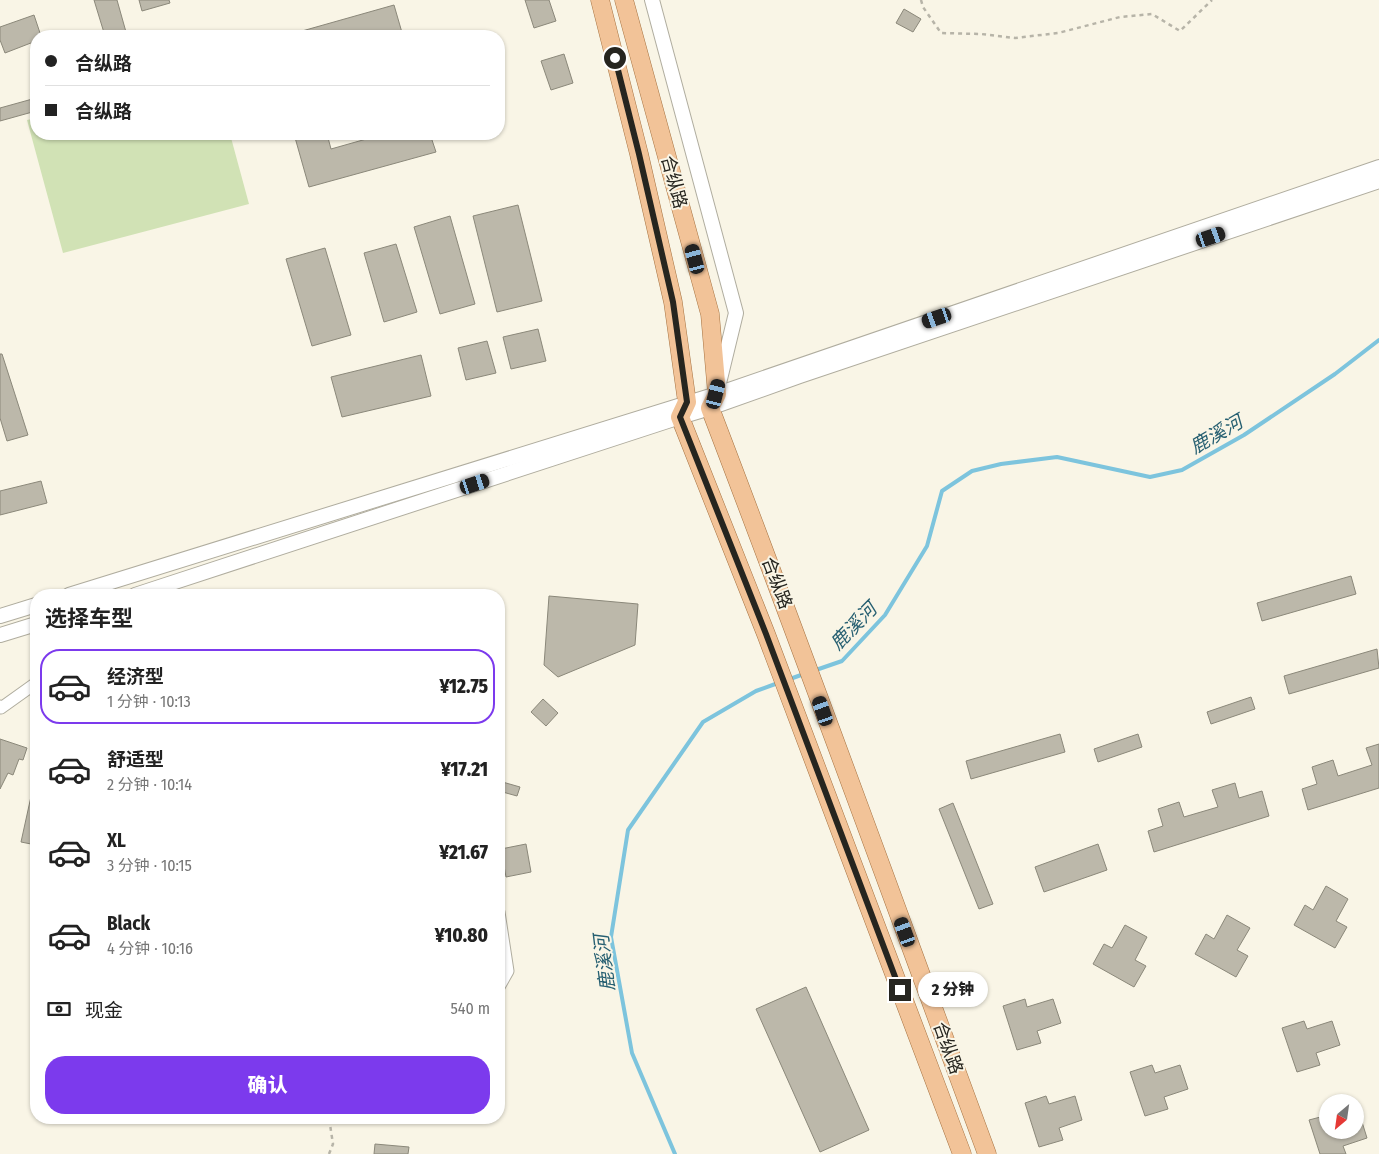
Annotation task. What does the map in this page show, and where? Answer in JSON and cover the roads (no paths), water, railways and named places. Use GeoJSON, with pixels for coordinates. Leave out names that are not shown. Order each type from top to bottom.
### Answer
{"type":"FeatureCollection","features":[{"type":"Feature","properties":{"kind":"main road","name":"合纵路"},"geometry":{"type":"LineString","coordinates":[[600,0],[639,154],[673,302],[683,410],[962,1154]]}},
{"type":"Feature","properties":{"kind":"main road","name":"合纵路"},"geometry":{"type":"LineString","coordinates":[[624,0],[710,314],[713,401],[829,728],[988,1154]]}},
{"type":"Feature","properties":{"kind":"street"},"geometry":{"type":"LineString","coordinates":[[652,0],[736,313],[713,401]]}},
{"type":"Feature","properties":{"kind":"street"},"geometry":{"type":"LineString","coordinates":[[713,401],[1379,167]]}},
{"type":"Feature","properties":{"kind":"street"},"geometry":{"type":"LineString","coordinates":[[89,589],[800,376],[1379,181]]}},
{"type":"Feature","properties":{"kind":"street"},"geometry":{"type":"LineString","coordinates":[[153,589],[683,410]]}},
{"type":"Feature","properties":{"kind":"street"},"geometry":{"type":"LineString","coordinates":[[0,616],[30,607]]}},
{"type":"Feature","properties":{"kind":"street"},"geometry":{"type":"LineString","coordinates":[[0,635],[30,626]]}},
{"type":"Feature","properties":{"kind":"street"},"geometry":{"type":"LineString","coordinates":[[0,706],[1,708],[30,686]]}},
{"type":"Feature","properties":{"kind":"street"},"geometry":{"type":"LineString","coordinates":[[505,951],[508,971],[505,976]]}},
{"type":"Feature","properties":{"kind":"waterway","name":"鹿溪河"},"geometry":{"type":"LineString","coordinates":[[813,671],[842,661],[885,615],[927,546],[942,491],[972,471],[1001,464],[1057,457],[1150,477],[1182,470],[1244,435],[1335,374],[1379,340]]}},
{"type":"Feature","properties":{"kind":"waterway","name":"鹿溪河"},"geometry":{"type":"LineString","coordinates":[[787,680],[804,674]]}},
{"type":"Feature","properties":{"kind":"waterway","name":"鹿溪河"},"geometry":{"type":"LineString","coordinates":[[675,1154],[632,1053],[611,937],[628,830],[703,722],[756,691],[778,683]]}}]}
